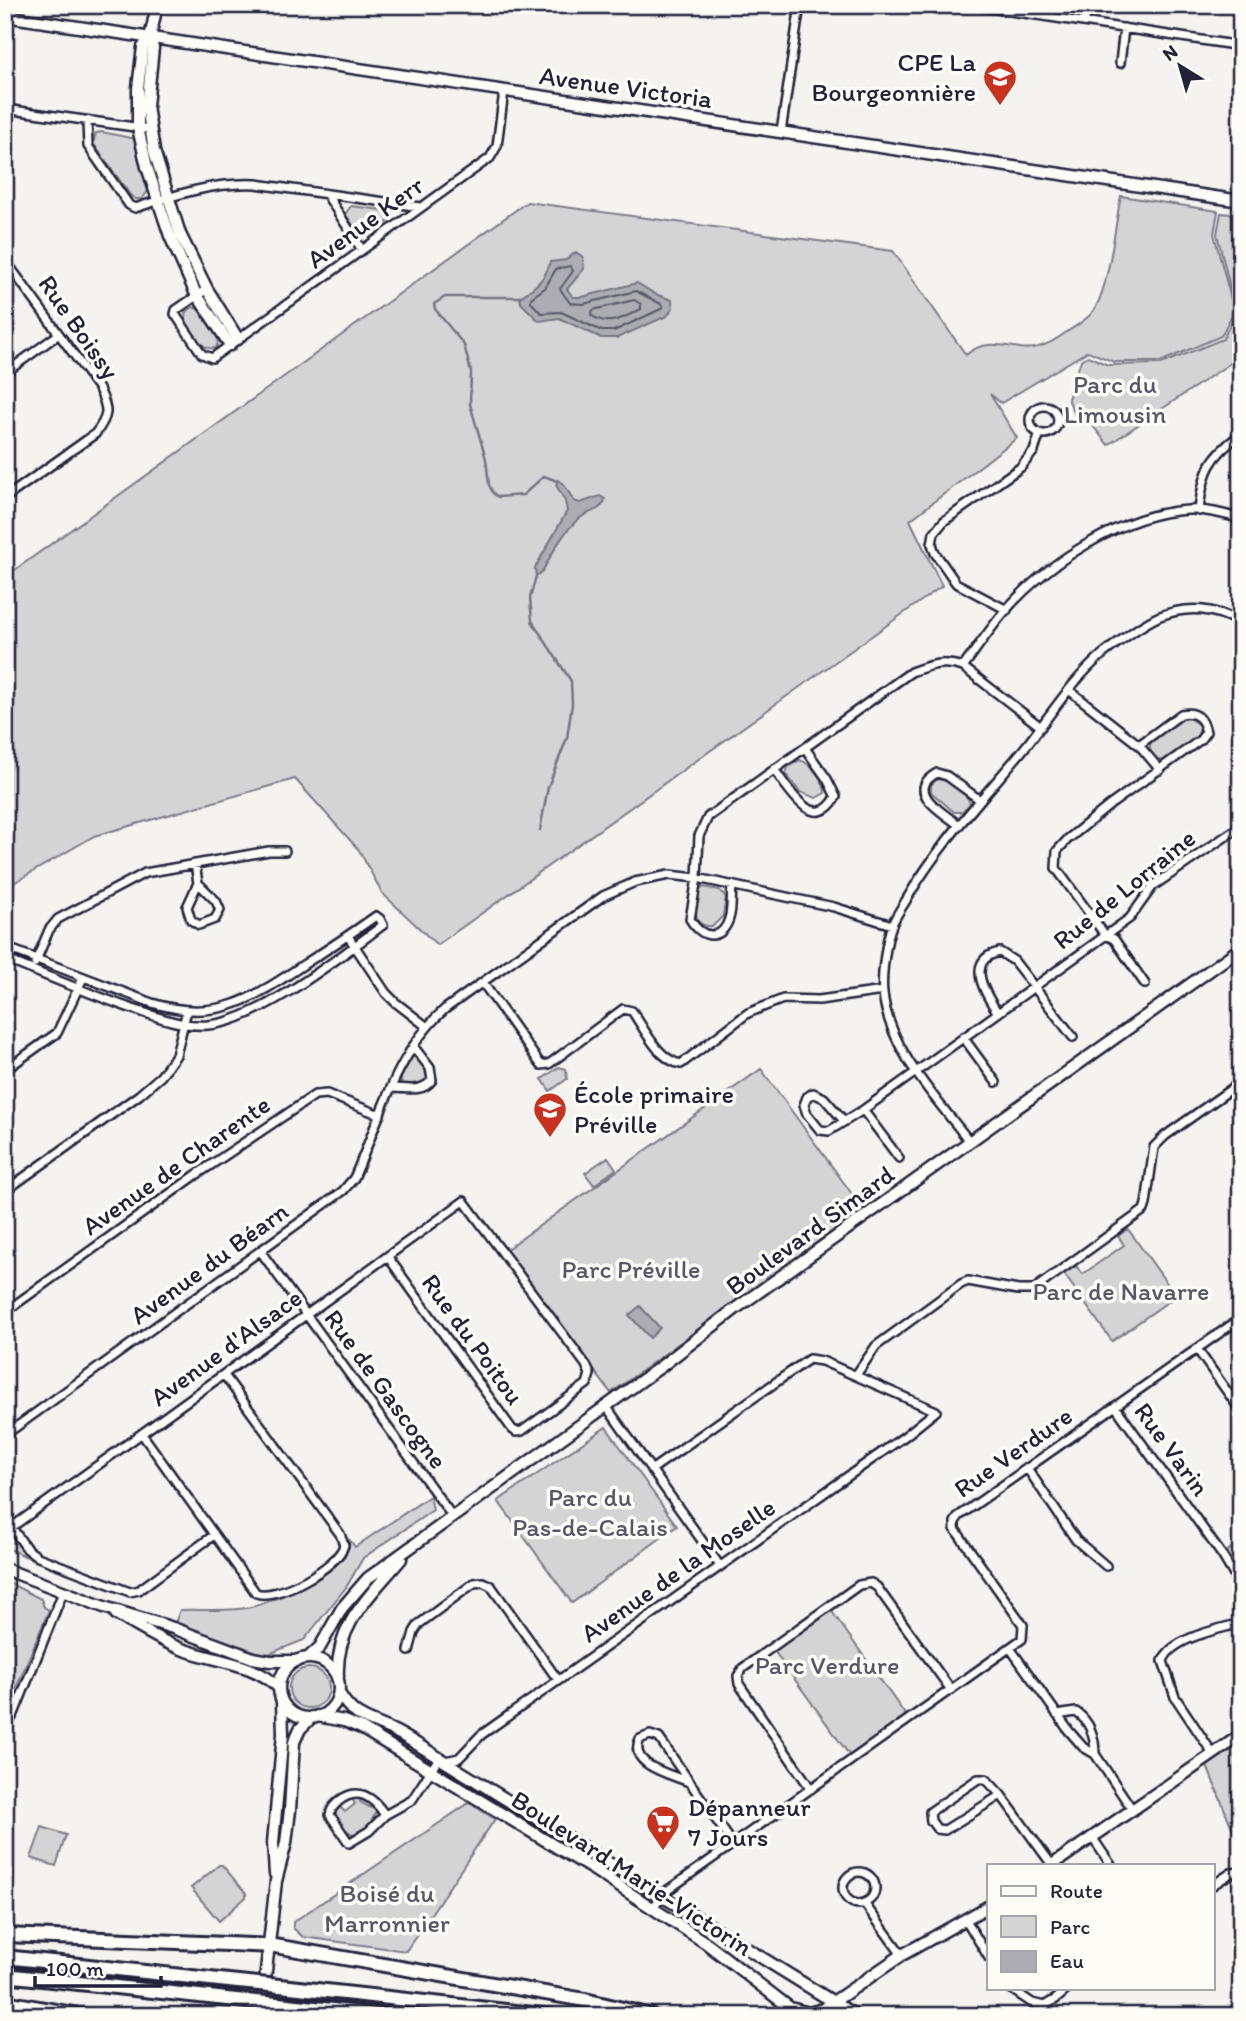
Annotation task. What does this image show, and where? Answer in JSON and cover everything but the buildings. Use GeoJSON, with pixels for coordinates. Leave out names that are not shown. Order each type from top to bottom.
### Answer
{"type":"FeatureCollection","features":[{"type":"Feature","properties":{"kind":"highway"},"geometry":{"type":"LineString","coordinates":[[5,1935],[268,1945],[596,2002],[652,2016]]}},
{"type":"Feature","properties":{"kind":"highway"},"geometry":{"type":"LineString","coordinates":[[5,1957],[551,2016]]}},
{"type":"Feature","properties":{"kind":"highway"},"geometry":{"type":"LineString","coordinates":[[5,1975],[386,2016]]}},
{"type":"Feature","properties":{"kind":"highway"},"geometry":{"type":"LineString","coordinates":[[5,2002],[85,2016]]}},
{"type":"Feature","properties":{"kind":"street"},"geometry":{"type":"LineString","coordinates":[[157,5],[150,37],[143,47],[138,89],[138,128],[163,199],[234,342]]}},
{"type":"Feature","properties":{"kind":"street"},"geometry":{"type":"LineString","coordinates":[[781,132],[800,5]]}},
{"type":"Feature","properties":{"kind":"street"},"geometry":{"type":"LineString","coordinates":[[970,5],[1241,46]]}},
{"type":"Feature","properties":{"kind":"street"},"geometry":{"type":"LineString","coordinates":[[1085,22],[1086,5]]}},
{"type":"Feature","properties":{"kind":"street","name":"Avenue Victoria"},"geometry":{"type":"LineString","coordinates":[[5,16],[1241,201]]}},
{"type":"Feature","properties":{"kind":"street"},"geometry":{"type":"LineString","coordinates":[[1121,63],[1124,28]]}},
{"type":"Feature","properties":{"kind":"street"},"geometry":{"type":"LineString","coordinates":[[150,37],[153,48],[147,106],[149,129],[170,236],[197,295],[234,342]]}},
{"type":"Feature","properties":{"kind":"street","name":"Avenue Kerr"},"geometry":{"type":"LineString","coordinates":[[197,295],[176,310],[175,314],[202,354],[212,358],[490,158],[497,146],[504,90]]}},
{"type":"Feature","properties":{"kind":"street"},"geometry":{"type":"LineString","coordinates":[[5,109],[149,129]]}},
{"type":"Feature","properties":{"kind":"street"},"geometry":{"type":"LineString","coordinates":[[87,122],[88,146],[129,205],[135,208],[232,183],[422,207]]}},
{"type":"Feature","properties":{"kind":"street"},"geometry":{"type":"LineString","coordinates":[[327,195],[362,250]]}},
{"type":"Feature","properties":{"kind":"street","name":"Rue Boissy"},"geometry":{"type":"LineString","coordinates":[[5,260],[99,389],[106,404],[106,420],[95,434],[5,498]]}},
{"type":"Feature","properties":{"kind":"street"},"geometry":{"type":"LineString","coordinates":[[197,295],[207,289]]}},
{"type":"Feature","properties":{"kind":"street"},"geometry":{"type":"LineString","coordinates":[[5,373],[59,334]]}},
{"type":"Feature","properties":{"kind":"street"},"geometry":{"type":"LineString","coordinates":[[1007,610],[956,583],[934,553],[934,533],[944,521],[1021,467],[1034,451],[1040,433]]}},
{"type":"Feature","properties":{"kind":"street"},"geometry":{"type":"LineString","coordinates":[[1199,511],[1202,482],[1207,469],[1214,457],[1241,434]]}},
{"type":"Feature","properties":{"kind":"street"},"geometry":{"type":"LineString","coordinates":[[963,667],[1007,610],[1031,585],[1080,549],[1123,526],[1158,515],[1189,510],[1241,519]]}},
{"type":"Feature","properties":{"kind":"street"},"geometry":{"type":"LineString","coordinates":[[970,1142],[917,1072],[899,1043],[889,1019],[883,991],[886,953],[892,925],[918,880],[959,825],[1069,690],[1102,655],[1158,617],[1183,609],[1208,609],[1241,623]]}},
{"type":"Feature","properties":{"kind":"street"},"geometry":{"type":"LineString","coordinates":[[732,885],[730,917],[724,928],[713,936],[704,936],[696,930],[690,919],[699,835],[708,817],[911,672],[933,663],[951,663],[963,667],[1041,727]]}},
{"type":"Feature","properties":{"kind":"street"},"geometry":{"type":"LineString","coordinates":[[1069,690],[1139,745],[1160,770]]}},
{"type":"Feature","properties":{"kind":"street"},"geometry":{"type":"LineString","coordinates":[[1139,745],[1181,715],[1190,712],[1197,715],[1204,724],[1206,732],[1200,740],[1068,839],[1057,851],[1056,868],[1105,935],[1114,939],[1145,984]]}},
{"type":"Feature","properties":{"kind":"street"},"geometry":{"type":"LineString","coordinates":[[774,768],[796,801],[808,809],[819,811],[832,805],[836,797],[805,748]]}},
{"type":"Feature","properties":{"kind":"street"},"geometry":{"type":"LineString","coordinates":[[959,825],[925,798],[923,790],[928,778],[937,773],[947,776],[980,800]]}},
{"type":"Feature","properties":{"kind":"street","name":"Rue de Lorraine"},"geometry":{"type":"LineString","coordinates":[[844,1121],[824,1098],[813,1093],[807,1097],[803,1105],[807,1115],[820,1130],[829,1131],[863,1110],[1130,918],[1153,886],[1241,826]]}},
{"type":"Feature","properties":{"kind":"street"},"geometry":{"type":"LineString","coordinates":[[32,970],[50,930],[66,914],[145,873],[269,851],[285,851]]}},
{"type":"Feature","properties":{"kind":"street"},"geometry":{"type":"LineString","coordinates":[[195,864],[198,883],[187,907],[191,920],[199,925],[215,919],[220,910],[216,901],[198,883]]}},
{"type":"Feature","properties":{"kind":"street","name":"Avenue du Béarn"},"geometry":{"type":"LineString","coordinates":[[5,1435],[335,1198],[349,1185],[358,1169],[392,1088],[412,1046],[426,1026],[445,1009],[603,896],[635,882],[669,875],[696,878],[834,907],[892,925]]}},
{"type":"Feature","properties":{"kind":"street"},"geometry":{"type":"LineString","coordinates":[[5,947],[171,1009],[205,1011],[240,1004],[376,916],[383,925],[268,1004],[237,1019],[207,1025],[169,1021],[78,990],[5,959]]}},
{"type":"Feature","properties":{"kind":"street"},"geometry":{"type":"LineString","coordinates":[[348,936],[394,1002],[426,1026]]}},
{"type":"Feature","properties":{"kind":"street","name":"Boulevard Simard"},"geometry":{"type":"LineString","coordinates":[[303,1660],[320,1647],[331,1624],[368,1578],[735,1309],[1241,948]]}},
{"type":"Feature","properties":{"kind":"street"},"geometry":{"type":"LineString","coordinates":[[998,1013],[984,992],[979,972],[989,954],[1000,952],[1014,961],[1073,1037]]}},
{"type":"Feature","properties":{"kind":"street"},"geometry":{"type":"LineString","coordinates":[[5,1070],[57,1033],[83,978]]}},
{"type":"Feature","properties":{"kind":"street"},"geometry":{"type":"LineString","coordinates":[[483,983],[541,1065],[549,1064],[623,1009],[632,1011],[662,1054],[673,1063],[681,1065],[748,1013],[783,999],[819,1000],[883,991]]}},
{"type":"Feature","properties":{"kind":"street"},"geometry":{"type":"LineString","coordinates":[[5,1191],[139,1095],[161,1076],[176,1055],[187,1010]]}},
{"type":"Feature","properties":{"kind":"street"},"geometry":{"type":"LineString","coordinates":[[963,1037],[996,1082]]}},
{"type":"Feature","properties":{"kind":"street"},"geometry":{"type":"LineString","coordinates":[[392,1088],[419,1089],[432,1080],[430,1068],[412,1046]]}},
{"type":"Feature","properties":{"kind":"street"},"geometry":{"type":"LineString","coordinates":[[651,1470],[809,1359],[822,1361],[856,1376],[876,1346],[961,1284],[968,1281],[1033,1290],[1138,1214],[1146,1204],[1154,1147],[1165,1136],[1241,1082]]}},
{"type":"Feature","properties":{"kind":"street","name":"Avenue de Charente"},"geometry":{"type":"LineString","coordinates":[[5,1312],[196,1175],[315,1095],[327,1094],[380,1115]]}},
{"type":"Feature","properties":{"kind":"street"},"geometry":{"type":"LineString","coordinates":[[863,1110],[899,1158]]}},
{"type":"Feature","properties":{"kind":"street","name":"Rue du Poitou"},"geometry":{"type":"LineString","coordinates":[[388,1257],[516,1432],[522,1431],[583,1388],[589,1380],[586,1366],[464,1201]]}},
{"type":"Feature","properties":{"kind":"street","name":"Avenue d'Alsace"},"geometry":{"type":"LineString","coordinates":[[12,1527],[464,1201]]}},
{"type":"Feature","properties":{"kind":"street","name":"Rue de Gascogne"},"geometry":{"type":"LineString","coordinates":[[261,1252],[452,1516]]}},
{"type":"Feature","properties":{"kind":"street","name":"Rue Verdure"},"geometry":{"type":"LineString","coordinates":[[1010,1648],[1022,1639],[1023,1625],[958,1536],[955,1522],[959,1516],[1241,1318]]}},
{"type":"Feature","properties":{"kind":"street"},"geometry":{"type":"LineString","coordinates":[[1197,1349],[1241,1411]]}},
{"type":"Feature","properties":{"kind":"street"},"geometry":{"type":"LineString","coordinates":[[142,1434],[256,1593],[267,1595],[298,1584],[339,1556],[344,1545],[340,1534],[224,1375]]}},
{"type":"Feature","properties":{"kind":"street","name":"Avenue de la Moselle"},"geometry":{"type":"LineString","coordinates":[[442,1759],[457,1759],[481,1735],[905,1436],[936,1411],[856,1376]]}},
{"type":"Feature","properties":{"kind":"street"},"geometry":{"type":"LineString","coordinates":[[606,1406],[720,1566]]}},
{"type":"Feature","properties":{"kind":"street","name":"Rue Varin"},"geometry":{"type":"LineString","coordinates":[[1115,1406],[1222,1555],[1241,1587]]}},
{"type":"Feature","properties":{"kind":"street"},"geometry":{"type":"LineString","coordinates":[[1027,1468],[1076,1540],[1106,1566]]}},
{"type":"Feature","properties":{"kind":"street"},"geometry":{"type":"LineString","coordinates":[[5,1518],[27,1549],[38,1558],[134,1592],[214,1535]]}},
{"type":"Feature","properties":{"kind":"street","name":"Boulevard Simard"},"geometry":{"type":"LineString","coordinates":[[339,1688],[338,1654],[344,1635],[361,1607],[408,1550]]}},
{"type":"Feature","properties":{"kind":"street"},"geometry":{"type":"LineString","coordinates":[[5,1569],[104,1607],[166,1625],[258,1659],[318,1660],[327,1666],[339,1688],[332,1708],[300,1729],[294,1742],[287,1832],[276,1881],[261,2016]]}},
{"type":"Feature","properties":{"kind":"street"},"geometry":{"type":"LineString","coordinates":[[409,1651],[419,1624],[474,1583],[483,1582],[491,1586],[558,1680]]}},
{"type":"Feature","properties":{"kind":"street"},"geometry":{"type":"LineString","coordinates":[[811,1789],[738,1684],[737,1676],[743,1668],[828,1606],[859,1585],[871,1583],[877,1587],[951,1690]]}},
{"type":"Feature","properties":{"kind":"street"},"geometry":{"type":"LineString","coordinates":[[5,1728],[14,1714],[63,1592]]}},
{"type":"Feature","properties":{"kind":"street"},"geometry":{"type":"LineString","coordinates":[[104,1607],[176,1647],[259,1672],[280,1692],[293,1712],[303,1717],[315,1717]]}},
{"type":"Feature","properties":{"kind":"street"},"geometry":{"type":"LineString","coordinates":[[1213,1754],[1175,1696],[1163,1661],[1172,1648],[1181,1642],[1241,1623]]}},
{"type":"Feature","properties":{"kind":"street"},"geometry":{"type":"LineString","coordinates":[[653,1907],[662,1895],[1010,1648],[1057,1715],[1083,1747],[1095,1754],[1132,1809]]}},
{"type":"Feature","properties":{"kind":"street"},"geometry":{"type":"LineString","coordinates":[[276,1881],[273,1843],[283,1734],[280,1692],[283,1672],[303,1660]]}},
{"type":"Feature","properties":{"kind":"street","name":"Boulevard Marie-Victorin"},"geometry":{"type":"LineString","coordinates":[[339,1688],[349,1709],[358,1716],[392,1730],[442,1759],[856,2016]]}},
{"type":"Feature","properties":{"kind":"street"},"geometry":{"type":"LineString","coordinates":[[1057,1715],[1076,1712],[1083,1716],[1095,1742],[1095,1754]]}},
{"type":"Feature","properties":{"kind":"street","name":"Boulevard Marie-Victorin"},"geometry":{"type":"LineString","coordinates":[[315,1717],[355,1725],[432,1770],[653,1907],[728,1958],[790,2008],[801,2012],[815,2012],[834,2002]]}},
{"type":"Feature","properties":{"kind":"street"},"geometry":{"type":"LineString","coordinates":[[689,1782],[643,1762],[636,1748],[640,1739],[650,1735],[659,1738],[733,1844]]}},
{"type":"Feature","properties":{"kind":"street"},"geometry":{"type":"LineString","coordinates":[[1053,1864],[1241,1735]]}},
{"type":"Feature","properties":{"kind":"street"},"geometry":{"type":"LineString","coordinates":[[385,1815],[373,1801],[355,1793],[349,1794],[333,1806],[330,1815],[349,1843],[369,1831],[385,1815],[412,1800],[442,1759]]}},
{"type":"Feature","properties":{"kind":"street"},"geometry":{"type":"LineString","coordinates":[[1001,1795],[945,1830],[937,1829],[931,1821],[930,1812],[978,1779],[986,1779],[1001,1795],[1051,1864]]}},
{"type":"Feature","properties":{"kind":"street"},"geometry":{"type":"LineString","coordinates":[[1092,1838],[1110,1864]]}},
{"type":"Feature","properties":{"kind":"street"},"geometry":{"type":"LineString","coordinates":[[854,1872],[868,1874],[874,1882],[873,1896],[864,1903],[849,1900],[843,1890],[845,1879],[854,1872]]}},
{"type":"Feature","properties":{"kind":"street"},"geometry":{"type":"LineString","coordinates":[[1214,1884],[1231,1873],[1241,1872]]}},
{"type":"Feature","properties":{"kind":"street"},"geometry":{"type":"LineString","coordinates":[[864,1903],[902,1955]]}},
{"type":"Feature","properties":{"kind":"street"},"geometry":{"type":"LineString","coordinates":[[834,2002],[902,1955],[987,1907]]}},
{"type":"Feature","properties":{"kind":"street"},"geometry":{"type":"LineString","coordinates":[[966,1920],[987,1955]]}},
{"type":"Feature","properties":{"kind":"street"},"geometry":{"type":"LineString","coordinates":[[1013,1990],[1032,2003],[1044,2006],[1066,1990]]}},
{"type":"Feature","properties":{"kind":"green space"},"geometry":{"type":"Polygon","coordinates":[[[96,133],[136,139],[148,191],[142,199],[131,196],[93,143],[96,133]]]}},
{"type":"Feature","properties":{"kind":"green space"},"geometry":{"type":"Polygon","coordinates":[[[1121,196],[1218,211],[1214,234],[1234,311],[1221,336],[1160,362],[1114,362],[1088,351],[1001,403],[990,394],[1017,438],[910,520],[942,586],[437,945],[382,893],[359,850],[295,779],[94,836],[5,888],[5,577],[527,202],[893,251],[966,355],[985,345],[1026,349],[1038,347],[1055,340],[1088,317],[1104,287],[1121,196]]]}},
{"type":"Feature","properties":{"kind":"green space"},"geometry":{"type":"Polygon","coordinates":[[[351,206],[383,210],[388,213],[389,221],[368,236],[361,236],[345,214],[351,206]]]}},
{"type":"Feature","properties":{"kind":"green space","name":"Parc du Limousin"},"geometry":{"type":"Polygon","coordinates":[[[1221,213],[1241,215],[1241,356],[1108,445],[1089,421],[1078,421],[1068,399],[1081,360],[1088,356],[1108,365],[1161,364],[1223,339],[1236,312],[1217,234],[1221,213]]]}},
{"type":"Feature","properties":{"kind":"green space"},"geometry":{"type":"Polygon","coordinates":[[[193,307],[203,313],[212,324],[218,343],[216,348],[205,346],[191,331],[185,313],[193,307]]]}},
{"type":"Feature","properties":{"kind":"green space"},"geometry":{"type":"Polygon","coordinates":[[[1189,718],[1200,726],[1198,736],[1162,761],[1155,759],[1149,751],[1151,742],[1183,719],[1189,718]]]}},
{"type":"Feature","properties":{"kind":"green space"},"geometry":{"type":"Polygon","coordinates":[[[800,760],[817,773],[825,793],[816,798],[800,792],[786,774],[788,767],[800,760]]]}},
{"type":"Feature","properties":{"kind":"green space"},"geometry":{"type":"Polygon","coordinates":[[[937,779],[947,781],[965,795],[970,804],[962,812],[954,812],[931,792],[931,785],[937,779]]]}},
{"type":"Feature","properties":{"kind":"green space"},"geometry":{"type":"Polygon","coordinates":[[[703,887],[719,890],[726,897],[723,916],[713,926],[699,923],[696,914],[696,900],[703,887]]]}},
{"type":"Feature","properties":{"kind":"green space"},"geometry":{"type":"Polygon","coordinates":[[[413,1056],[427,1067],[428,1078],[420,1084],[403,1085],[400,1078],[413,1056]]]}},
{"type":"Feature","properties":{"kind":"green space"},"geometry":{"type":"Polygon","coordinates":[[[559,1067],[566,1069],[567,1079],[550,1091],[542,1079],[559,1067]]]}},
{"type":"Feature","properties":{"kind":"green space","name":"Parc Préville"},"geometry":{"type":"Polygon","coordinates":[[[761,1069],[863,1209],[611,1393],[504,1251],[761,1069]]]}},
{"type":"Feature","properties":{"kind":"green space"},"geometry":{"type":"Polygon","coordinates":[[[608,1157],[616,1169],[594,1185],[585,1173],[608,1157]]]}},
{"type":"Feature","properties":{"kind":"green space","name":"Parc de Navarre"},"geometry":{"type":"Polygon","coordinates":[[[1128,1229],[1176,1296],[1112,1341],[1064,1274],[1076,1266],[1083,1274],[1124,1245],[1118,1236],[1128,1229]]]}},
{"type":"Feature","properties":{"kind":"green space","name":"Parc du Pas-de-Calais"},"geometry":{"type":"Polygon","coordinates":[[[606,1427],[677,1526],[572,1603],[498,1501],[606,1427]]]}},
{"type":"Feature","properties":{"kind":"green space"},"geometry":{"type":"Polygon","coordinates":[[[430,1496],[433,1510],[363,1558],[347,1586],[304,1640],[266,1655],[175,1623],[180,1610],[243,1609],[295,1591],[340,1562],[348,1551],[349,1539],[355,1547],[430,1496]]]}},
{"type":"Feature","properties":{"kind":"green space"},"geometry":{"type":"Polygon","coordinates":[[[5,1524],[29,1558],[5,1547],[5,1524]]]}},
{"type":"Feature","properties":{"kind":"green space"},"geometry":{"type":"Polygon","coordinates":[[[1241,1541],[1241,1587],[1222,1555],[1241,1541]]]}},
{"type":"Feature","properties":{"kind":"green space"},"geometry":{"type":"Polygon","coordinates":[[[5,1581],[41,1599],[44,1607],[49,1610],[5,1715],[5,1581]]]}},
{"type":"Feature","properties":{"kind":"green space","name":"Parc Verdure"},"geometry":{"type":"Polygon","coordinates":[[[828,1606],[909,1720],[853,1760],[772,1648],[828,1606]]]}},
{"type":"Feature","properties":{"kind":"green space"},"geometry":{"type":"Polygon","coordinates":[[[309,1668],[323,1674],[329,1688],[323,1702],[309,1708],[295,1702],[289,1688],[295,1674],[309,1668]]]}},
{"type":"Feature","properties":{"kind":"green space"},"geometry":{"type":"Polygon","coordinates":[[[1234,1747],[1241,1753],[1241,1850],[1207,1766],[1234,1747]]]}},
{"type":"Feature","properties":{"kind":"green space"},"geometry":{"type":"Polygon","coordinates":[[[351,1797],[361,1798],[360,1802],[371,1808],[373,1806],[377,1811],[369,1825],[357,1835],[343,1827],[334,1813],[339,1806],[345,1812],[355,1804],[351,1797]]]}},
{"type":"Feature","properties":{"kind":"green space","name":"Boisé du Marronnier"},"geometry":{"type":"Polygon","coordinates":[[[469,1803],[495,1819],[406,1951],[303,1937],[293,1928],[293,1922],[469,1803]]]}},
{"type":"Feature","properties":{"kind":"green space"},"geometry":{"type":"Polygon","coordinates":[[[42,1827],[66,1835],[56,1866],[31,1858],[42,1827]]]}},
{"type":"Feature","properties":{"kind":"green space"},"geometry":{"type":"Polygon","coordinates":[[[222,1865],[246,1893],[246,1897],[219,1921],[191,1888],[222,1865]]]}},
{"type":"Feature","properties":{"kind":"water"},"geometry":{"type":"Polygon","coordinates":[[[576,252],[583,257],[584,269],[567,289],[573,297],[637,283],[672,300],[673,308],[667,316],[617,338],[601,338],[559,318],[539,321],[521,303],[520,297],[539,282],[550,262],[566,260],[576,252]]]}},
{"type":"Feature","properties":{"kind":"water"},"geometry":{"type":"Polygon","coordinates":[[[558,480],[563,483],[574,501],[580,503],[600,496],[605,499],[602,506],[580,518],[568,529],[542,572],[536,576],[535,568],[567,511],[556,485],[558,480]]]}},
{"type":"Feature","properties":{"kind":"water"},"geometry":{"type":"Polygon","coordinates":[[[640,1306],[660,1328],[650,1338],[629,1315],[640,1306]]]}},
{"type":"Feature","properties":{"kind":"waterway"},"geometry":{"type":"LineString","coordinates":[[520,297],[445,297],[434,304],[435,309],[464,345],[471,372],[470,404],[493,493],[498,497],[523,495],[544,476],[557,481]]}},
{"type":"Feature","properties":{"kind":"waterway"},"geometry":{"type":"LineString","coordinates":[[536,576],[530,598],[532,621],[571,681],[572,704],[567,738],[548,787],[540,830]]}},
{"type":"Feature","properties":{"kind":"place","name":"CPE La Bourgeonnière"},"geometry":{"type":"Point","coordinates":[1000,107]}},
{"type":"Feature","properties":{"kind":"place","name":"École primaire Préville"},"geometry":{"type":"Point","coordinates":[550,1139]}},
{"type":"Feature","properties":{"kind":"place","name":"Dépanneur 7 Jours"},"geometry":{"type":"Point","coordinates":[663,1852]}}]}
